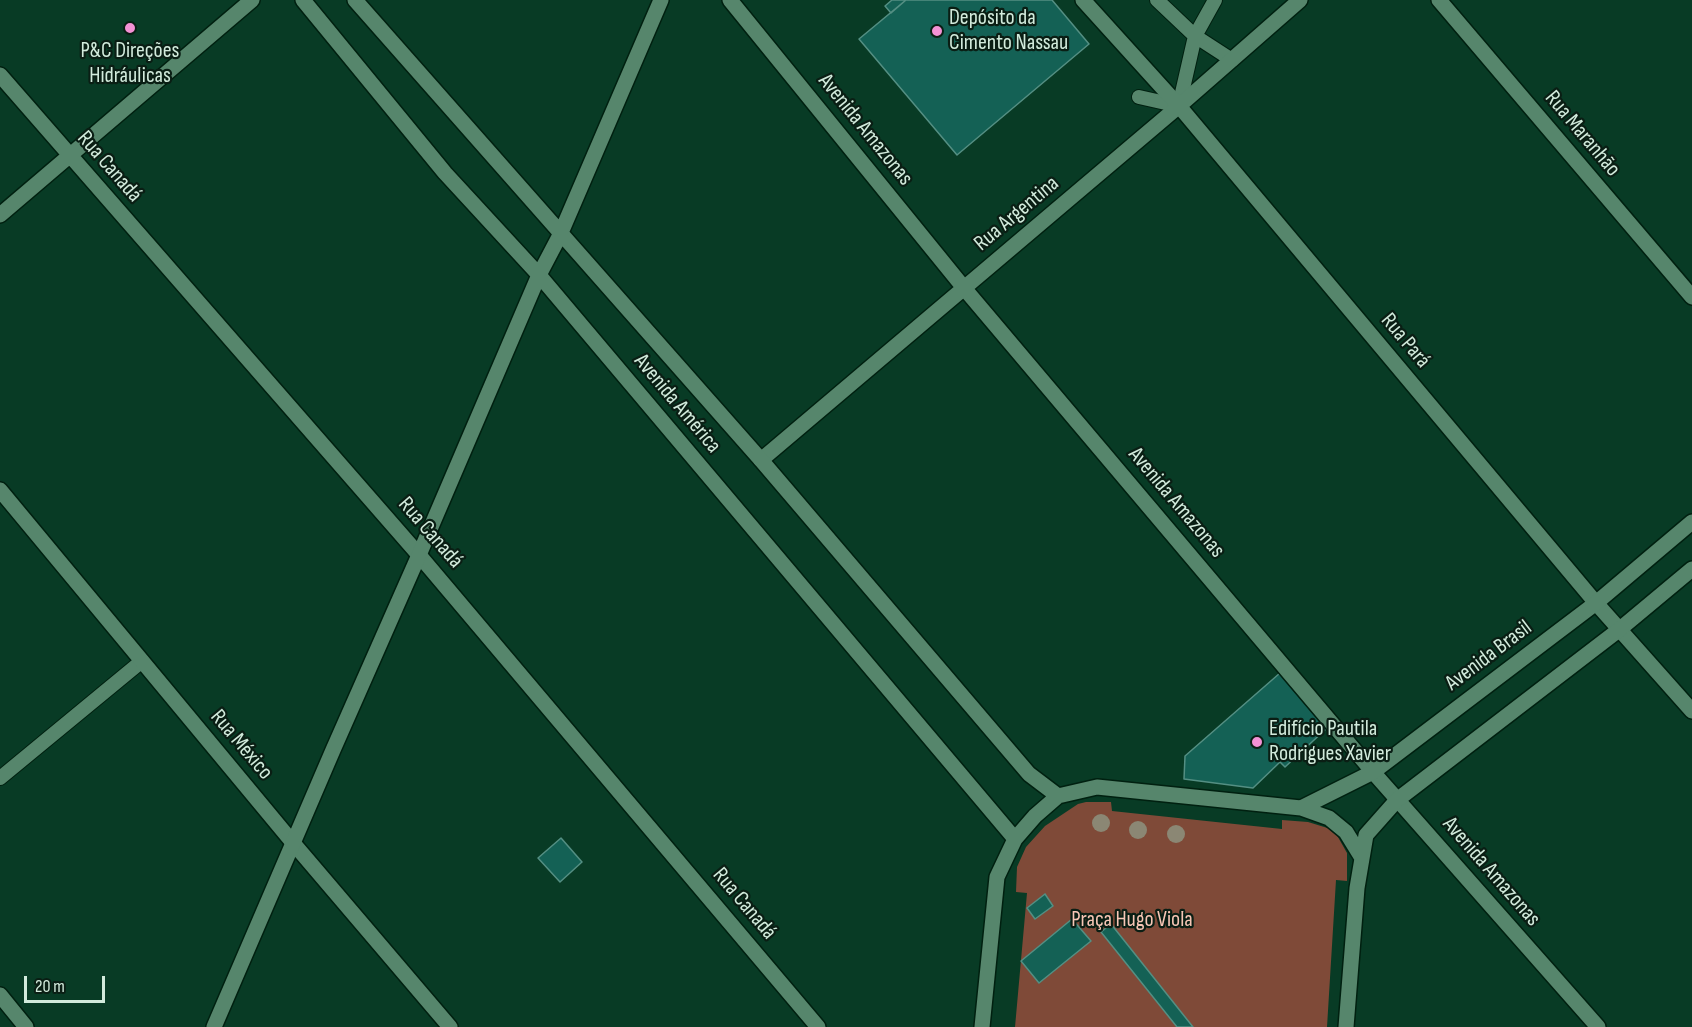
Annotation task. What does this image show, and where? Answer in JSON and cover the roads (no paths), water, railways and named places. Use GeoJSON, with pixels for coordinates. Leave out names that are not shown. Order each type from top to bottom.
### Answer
{"type":"FeatureCollection","features":[{"type":"Feature","properties":{"kind":"street"},"geometry":{"type":"LineString","coordinates":[[0,215],[252,0]]}},
{"type":"Feature","properties":{"kind":"street","name":"Avenida América"},"geometry":{"type":"LineString","coordinates":[[303,0],[445,173],[539,275],[1015,839]]}},
{"type":"Feature","properties":{"kind":"street","name":"Avenida América"},"geometry":{"type":"LineString","coordinates":[[355,0],[560,235],[761,460],[1029,774],[1058,796]]}},
{"type":"Feature","properties":{"kind":"street"},"geometry":{"type":"LineString","coordinates":[[214,1027],[420,555],[539,275],[560,235],[661,0]]}},
{"type":"Feature","properties":{"kind":"street","name":"Avenida Amazonas"},"geometry":{"type":"LineString","coordinates":[[730,0],[964,288],[1373,772],[1598,1027]]}},
{"type":"Feature","properties":{"kind":"street","name":"Rua Pará"},"geometry":{"type":"LineString","coordinates":[[1083,0],[1179,106],[1596,603],[1692,711]]}},
{"type":"Feature","properties":{"kind":"street","name":"Rua Argentina"},"geometry":{"type":"LineString","coordinates":[[761,460],[1179,106],[1299,0]]}},
{"type":"Feature","properties":{"kind":"street","name":"Rua Maranhão"},"geometry":{"type":"LineString","coordinates":[[1438,0],[1692,297]]}},
{"type":"Feature","properties":{"kind":"street","name":"Rua Canadá"},"geometry":{"type":"LineString","coordinates":[[0,75],[420,555],[818,1027]]}},
{"type":"Feature","properties":{"kind":"street","name":"Rua México"},"geometry":{"type":"LineString","coordinates":[[0,490],[294,844],[450,1027]]}},
{"type":"Feature","properties":{"kind":"street","name":"Avenida Brasil"},"geometry":{"type":"LineString","coordinates":[[1301,808],[1373,772],[1596,603],[1692,522]]}},
{"type":"Feature","properties":{"kind":"street"},"geometry":{"type":"LineString","coordinates":[[1346,1027],[1357,888],[1366,835],[1397,800],[1620,629],[1692,569]]}},
{"type":"Feature","properties":{"kind":"street"},"geometry":{"type":"LineString","coordinates":[[982,1027],[996,876],[1015,839],[1035,816],[1058,796],[1097,787],[1301,808],[1329,818],[1346,832],[1362,858]]}},
{"type":"Feature","properties":{"kind":"street"},"geometry":{"type":"LineString","coordinates":[[0,995],[26,1027]]}},
{"type":"Feature","properties":{"kind":"lane"},"geometry":{"type":"LineString","coordinates":[[1156,0],[1195,36],[1232,60]]}},
{"type":"Feature","properties":{"kind":"lane"},"geometry":{"type":"LineString","coordinates":[[1139,97],[1179,106],[1195,36],[1215,0]]}},
{"type":"Feature","properties":{"kind":"lane"},"geometry":{"type":"LineString","coordinates":[[0,778],[142,661]]}},
{"type":"Feature","properties":{"kind":"place","name":"P&C Direções Hidráulicas"},"geometry":{"type":"Point","coordinates":[130,28]}},
{"type":"Feature","properties":{"kind":"place","name":"Depósito da Cimento Nassau"},"geometry":{"type":"Point","coordinates":[937,31]}},
{"type":"Feature","properties":{"kind":"place","name":"Edifício Pautila Rodrigues Xavier"},"geometry":{"type":"Point","coordinates":[1257,742]}},
{"type":"Feature","properties":{"kind":"park label","name":"Praça Hugo Viola"},"geometry":{"type":"Point","coordinates":[1132,920]}}]}
